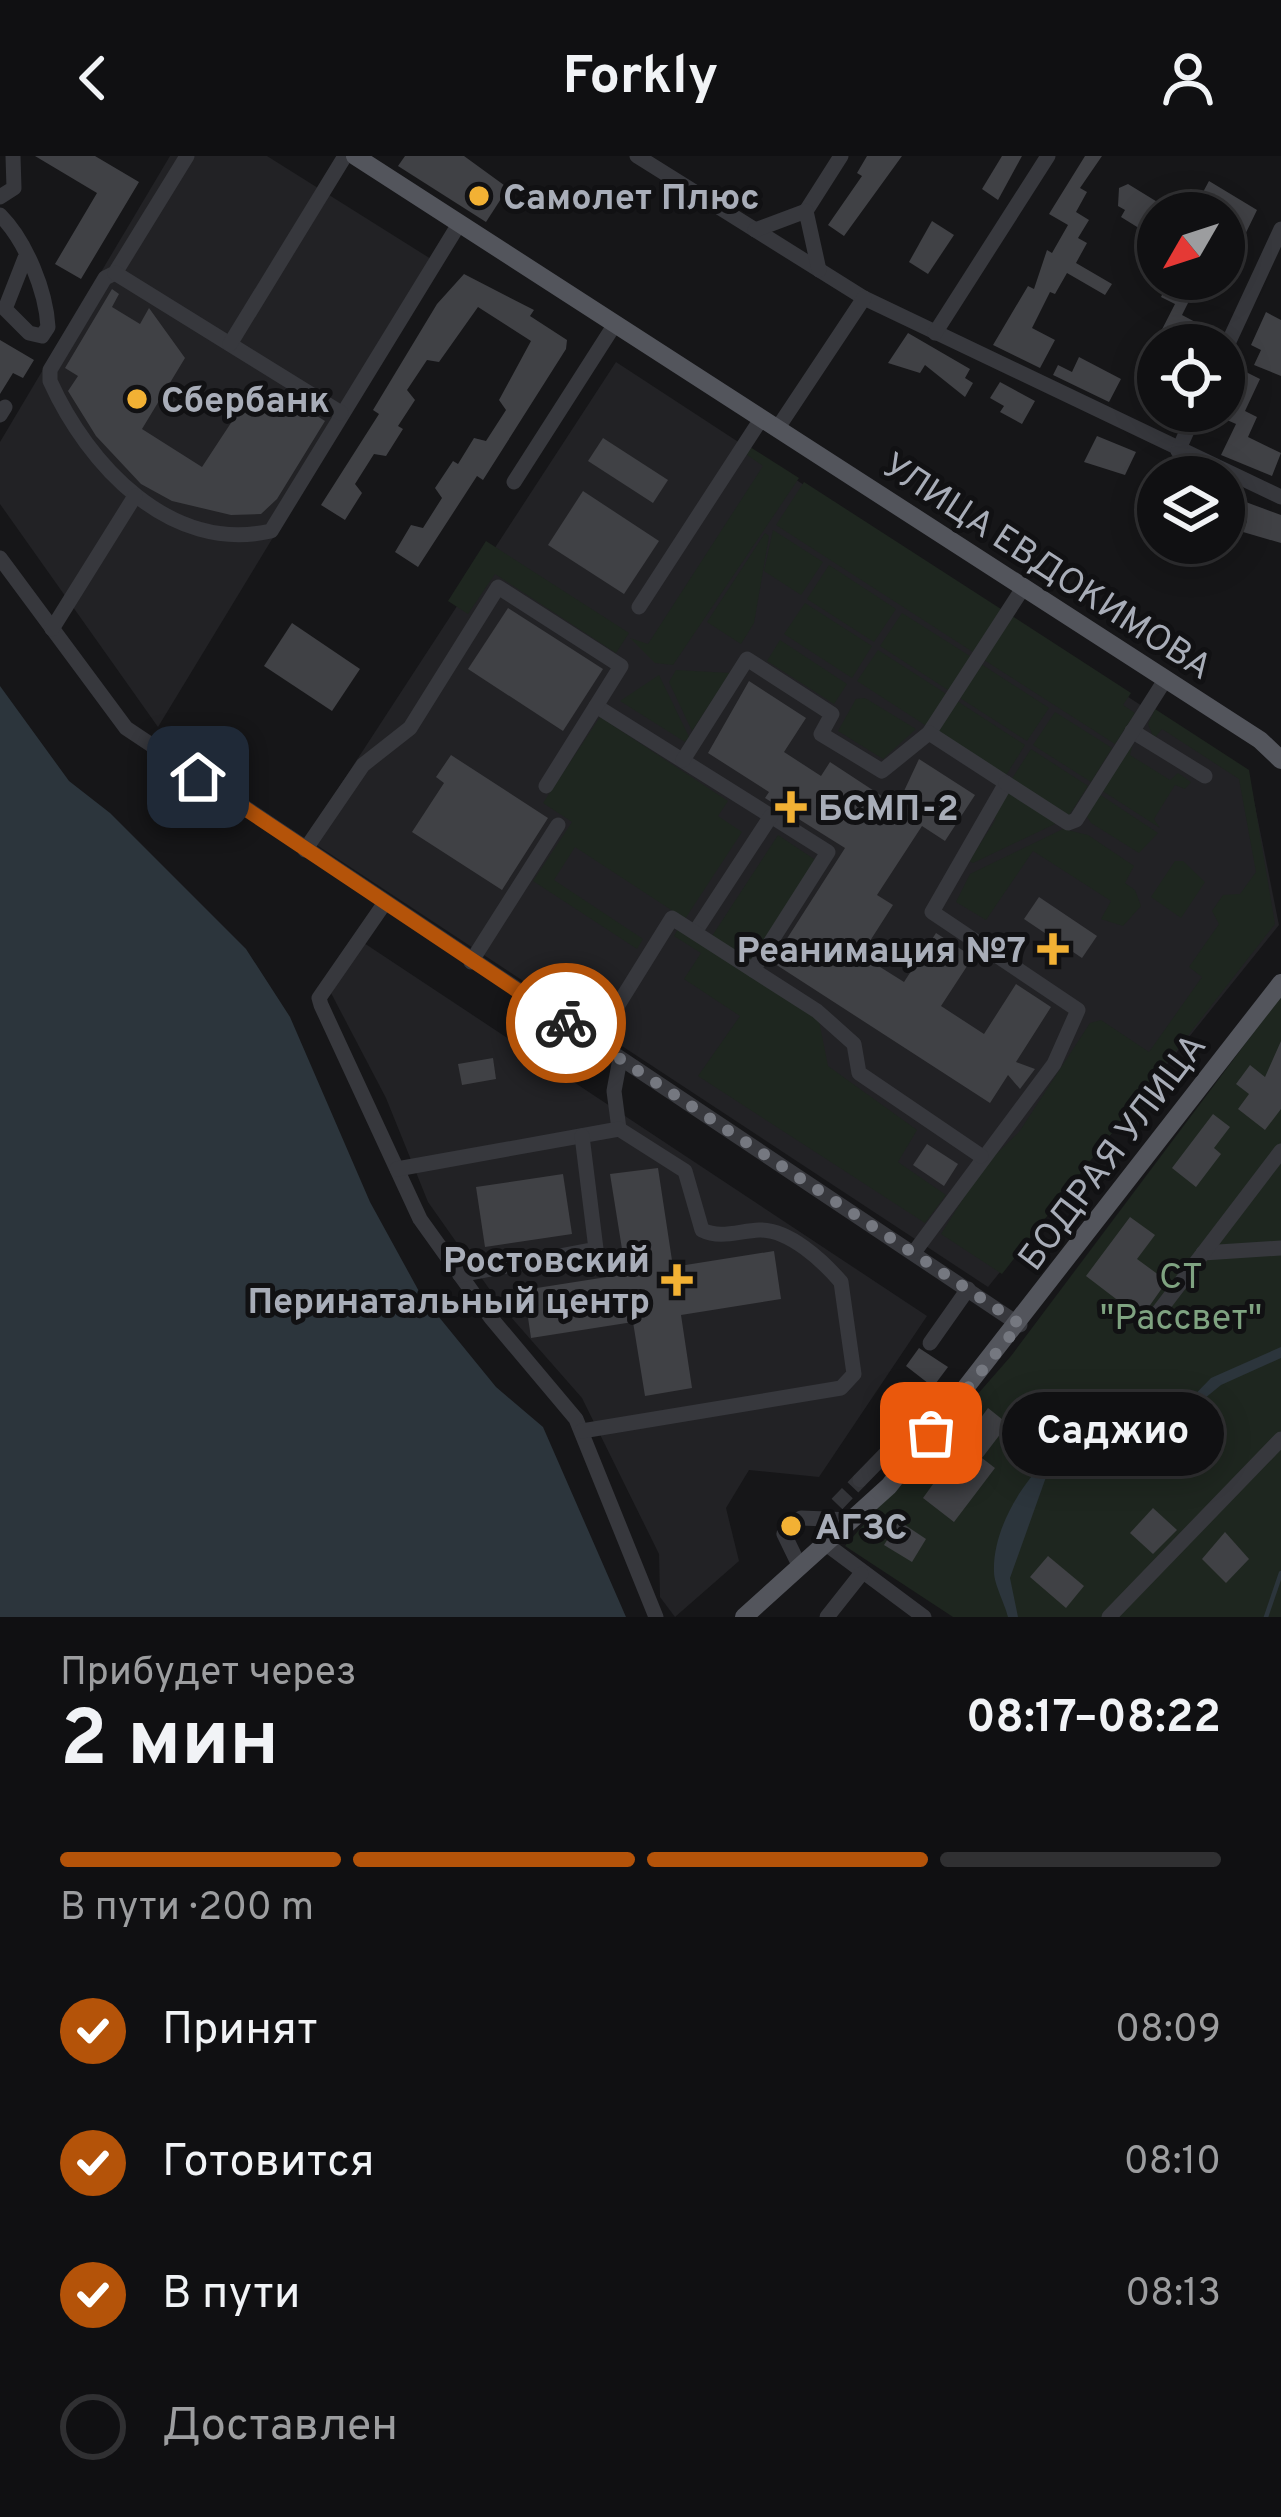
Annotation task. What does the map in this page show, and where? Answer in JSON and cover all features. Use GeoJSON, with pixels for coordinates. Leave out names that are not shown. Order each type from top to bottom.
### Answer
{"type":"FeatureCollection","features":[{"type":"Feature","properties":{"kind":"main road","name":"УЛИЦА ЕВДОКИМОВА"},"geometry":{"type":"LineString","coordinates":[[356,156],[380,162],[459,224],[1260,740],[1281,760]]}},
{"type":"Feature","properties":{"kind":"main road","name":"БОДРАЯ УЛИЦА"},"geometry":{"type":"LineString","coordinates":[[750,1615],[904,1467],[1020,1324],[1281,983]]}},
{"type":"Feature","properties":{"kind":"street"},"geometry":{"type":"LineString","coordinates":[[0,197],[14,188],[14,156]]}},
{"type":"Feature","properties":{"kind":"street"},"geometry":{"type":"LineString","coordinates":[[187,156],[115,273],[105,278],[50,370],[50,381],[107,473],[135,496],[195,527],[241,538],[271,531],[459,224]]}},
{"type":"Feature","properties":{"kind":"street"},"geometry":{"type":"LineString","coordinates":[[230,344],[345,156]]}},
{"type":"Feature","properties":{"kind":"street"},"geometry":{"type":"LineString","coordinates":[[637,156],[864,298],[1281,497]]}},
{"type":"Feature","properties":{"kind":"street"},"geometry":{"type":"LineString","coordinates":[[754,230],[806,211],[841,156]]}},
{"type":"Feature","properties":{"kind":"street"},"geometry":{"type":"LineString","coordinates":[[935,333],[1048,156]]}},
{"type":"Feature","properties":{"kind":"street"},"geometry":{"type":"LineString","coordinates":[[806,211],[819,270]]}},
{"type":"Feature","properties":{"kind":"street"},"geometry":{"type":"LineString","coordinates":[[0,215],[20,237],[26,258]]}},
{"type":"Feature","properties":{"kind":"street"},"geometry":{"type":"LineString","coordinates":[[1237,324],[1281,229]]}},
{"type":"Feature","properties":{"kind":"street"},"geometry":{"type":"LineString","coordinates":[[115,273],[341,413]]}},
{"type":"Feature","properties":{"kind":"street"},"geometry":{"type":"LineString","coordinates":[[639,607],[864,298]]}},
{"type":"Feature","properties":{"kind":"street"},"geometry":{"type":"LineString","coordinates":[[514,482],[615,325]]}},
{"type":"Feature","properties":{"kind":"street"},"geometry":{"type":"LineString","coordinates":[[1178,451],[1187,432]]}},
{"type":"Feature","properties":{"kind":"street"},"geometry":{"type":"LineString","coordinates":[[52,628],[135,496]]}},
{"type":"Feature","properties":{"kind":"street"},"geometry":{"type":"LineString","coordinates":[[0,558],[126,728],[1020,1324]]}},
{"type":"Feature","properties":{"kind":"street"},"geometry":{"type":"LineString","coordinates":[[305,850],[363,765],[410,728],[498,587],[621,666],[546,786]]}},
{"type":"Feature","properties":{"kind":"street"},"geometry":{"type":"LineString","coordinates":[[683,760],[747,659],[832,714],[821,734],[882,771],[929,733],[1023,588]]}},
{"type":"Feature","properties":{"kind":"street"},"geometry":{"type":"LineString","coordinates":[[929,733],[1069,823],[1076,820],[1166,680]]}},
{"type":"Feature","properties":{"kind":"street"},"geometry":{"type":"LineString","coordinates":[[596,706],[828,852],[753,970]]}},
{"type":"Feature","properties":{"kind":"street"},"geometry":{"type":"LineString","coordinates":[[1132,731],[1205,776]]}},
{"type":"Feature","properties":{"kind":"street"},"geometry":{"type":"LineString","coordinates":[[915,1251],[981,1156],[1054,1064],[1078,1010],[932,912],[1006,782]]}},
{"type":"Feature","properties":{"kind":"street"},"geometry":{"type":"LineString","coordinates":[[695,932],[771,816]]}},
{"type":"Feature","properties":{"kind":"street"},"geometry":{"type":"LineString","coordinates":[[471,962],[558,824]]}},
{"type":"Feature","properties":{"kind":"street"},"geometry":{"type":"LineString","coordinates":[[384,904],[319,998],[420,1219],[582,1431],[656,1617]]}},
{"type":"Feature","properties":{"kind":"street"},"geometry":{"type":"LineString","coordinates":[[596,1042],[672,918],[817,1011],[854,1044],[859,1073],[981,1156]]}},
{"type":"Feature","properties":{"kind":"street"},"geometry":{"type":"LineString","coordinates":[[619,1129],[614,1091],[620,1058]]}},
{"type":"Feature","properties":{"kind":"street"},"geometry":{"type":"LineString","coordinates":[[398,1168],[619,1129],[685,1171],[702,1230],[713,1236],[772,1231],[824,1264],[841,1282],[854,1374],[841,1388],[582,1431]]}},
{"type":"Feature","properties":{"kind":"street"},"geometry":{"type":"LineString","coordinates":[[460,1275],[596,1249],[582,1136]]}},
{"type":"Feature","properties":{"kind":"street"},"geometry":{"type":"LineString","coordinates":[[1153,1318],[1281,1151]]}},
{"type":"Feature","properties":{"kind":"street"},"geometry":{"type":"LineString","coordinates":[[1203,1252],[1281,1248]]}},
{"type":"Feature","properties":{"kind":"street"},"geometry":{"type":"LineString","coordinates":[[930,1343],[968,1289]]}},
{"type":"Feature","properties":{"kind":"street"},"geometry":{"type":"LineString","coordinates":[[860,1480],[927,1402],[958,1400]]}},
{"type":"Feature","properties":{"kind":"street"},"geometry":{"type":"LineString","coordinates":[[1109,1617],[1281,1439]]}},
{"type":"Feature","properties":{"kind":"street"},"geometry":{"type":"LineString","coordinates":[[897,1442],[904,1467]]}},
{"type":"Feature","properties":{"kind":"street"},"geometry":{"type":"LineString","coordinates":[[823,1519],[837,1504]]}},
{"type":"Feature","properties":{"kind":"street"},"geometry":{"type":"LineString","coordinates":[[800,1567],[784,1534],[801,1518],[852,1520]]}},
{"type":"Feature","properties":{"kind":"street"},"geometry":{"type":"LineString","coordinates":[[826,1544],[924,1617]]}},
{"type":"Feature","properties":{"kind":"street"},"geometry":{"type":"LineString","coordinates":[[826,1617],[861,1574]]}},
{"type":"Feature","properties":{"kind":"shaded area"},"geometry":{"type":"Polygon","coordinates":[[[170,156],[267,156],[439,264],[158,727],[0,504],[0,442],[170,156]]]}},
{"type":"Feature","properties":{"kind":"shaded area","name":"БСМП-2"},"geometry":{"type":"Polygon","coordinates":[[[616,362],[1249,776],[1279,925],[988,1287],[306,838],[616,362]]]}},
{"type":"Feature","properties":{"kind":"shaded area"},"geometry":{"type":"Polygon","coordinates":[[[0,686],[69,781],[110,813],[246,949],[290,1017],[370,1202],[421,1295],[496,1387],[543,1427],[626,1617],[0,1617],[0,686]]]}},
{"type":"Feature","properties":{"kind":"shaded area","name":"Ростовский Перинатальный центр"},"geometry":{"type":"Polygon","coordinates":[[[364,943],[927,1316],[819,1477],[749,1470],[726,1508],[739,1561],[675,1617],[660,1597],[659,1554],[582,1398],[502,1307],[428,1202],[386,1098],[331,993],[364,943]]]}},
{"type":"Feature","properties":{"kind":"shaded area"},"geometry":{"type":"Polygon","coordinates":[[[1281,1347],[1281,1358],[1221,1385],[1177,1421],[1147,1434],[1082,1441],[1050,1466],[1010,1578],[1018,1617],[1008,1617],[994,1577],[995,1552],[1009,1511],[1049,1457],[1080,1432],[1106,1435],[1175,1415],[1211,1378],[1281,1347]]]}},
{"type":"Feature","properties":{"kind":"green space"},"geometry":{"type":"Polygon","coordinates":[[[750,447],[799,478],[673,665],[655,663],[630,638],[648,644],[763,466],[746,454],[750,447]]]}},
{"type":"Feature","properties":{"kind":"green space"},"geometry":{"type":"Polygon","coordinates":[[[804,482],[1004,611],[976,654],[776,525],[804,482]]]}},
{"type":"Feature","properties":{"kind":"green space"},"geometry":{"type":"Polygon","coordinates":[[[773,530],[823,562],[801,595],[764,571],[773,530]]]}},
{"type":"Feature","properties":{"kind":"green space"},"geometry":{"type":"Polygon","coordinates":[[[765,533],[769,536],[754,623],[741,644],[707,622],[765,533]]]}},
{"type":"Feature","properties":{"kind":"green space"},"geometry":{"type":"Polygon","coordinates":[[[486,541],[629,633],[616,653],[495,574],[468,614],[448,601],[486,541]]]}},
{"type":"Feature","properties":{"kind":"green space"},"geometry":{"type":"Polygon","coordinates":[[[829,565],[896,609],[874,642],[807,599],[829,565]]]}},
{"type":"Feature","properties":{"kind":"green space"},"geometry":{"type":"Polygon","coordinates":[[[805,603],[872,646],[852,678],[784,634],[805,603]]]}},
{"type":"Feature","properties":{"kind":"green space"},"geometry":{"type":"Polygon","coordinates":[[[902,613],[973,658],[951,692],[880,646],[902,613]]]}},
{"type":"Feature","properties":{"kind":"green space"},"geometry":{"type":"Polygon","coordinates":[[[1009,614],[1131,693],[1123,705],[1135,713],[1115,744],[981,658],[1009,614]]]}},
{"type":"Feature","properties":{"kind":"green space"},"geometry":{"type":"Polygon","coordinates":[[[780,640],[847,684],[834,704],[767,661],[780,640]]]}},
{"type":"Feature","properties":{"kind":"green space"},"geometry":{"type":"Polygon","coordinates":[[[878,650],[948,695],[928,727],[857,681],[878,650]]]}},
{"type":"Feature","properties":{"kind":"green space"},"geometry":{"type":"Polygon","coordinates":[[[978,662],[1049,708],[1027,741],[957,696],[978,662]]]}},
{"type":"Feature","properties":{"kind":"green space"},"geometry":{"type":"Polygon","coordinates":[[[676,670],[730,673],[692,731],[669,682],[676,670]]]}},
{"type":"Feature","properties":{"kind":"green space"},"geometry":{"type":"Polygon","coordinates":[[[659,675],[689,737],[685,742],[620,701],[659,675]]]}},
{"type":"Feature","properties":{"kind":"green space"},"geometry":{"type":"Polygon","coordinates":[[[865,698],[916,729],[883,759],[838,731],[856,699],[865,698]]]}},
{"type":"Feature","properties":{"kind":"green space"},"geometry":{"type":"Polygon","coordinates":[[[954,699],[1025,745],[1005,777],[934,731],[954,699]]]}},
{"type":"Feature","properties":{"kind":"green space"},"geometry":{"type":"Polygon","coordinates":[[[1155,709],[1249,770],[1275,924],[1002,1274],[941,1234],[983,1167],[1019,1132],[1090,1023],[1101,1020],[1149,1052],[1202,977],[1189,967],[1219,924],[1212,911],[1223,895],[1240,894],[1256,872],[1239,779],[1162,729],[1154,739],[1148,724],[1155,709]]]}},
{"type":"Feature","properties":{"kind":"green space"},"geometry":{"type":"Polygon","coordinates":[[[1055,712],[1112,748],[1091,782],[1033,745],[1055,712]]]}},
{"type":"Feature","properties":{"kind":"green space"},"geometry":{"type":"Polygon","coordinates":[[[600,717],[728,801],[718,816],[742,832],[685,919],[575,847],[554,880],[643,939],[637,949],[533,881],[572,822],[543,803],[600,717]]]}},
{"type":"Feature","properties":{"kind":"green space"},"geometry":{"type":"Polygon","coordinates":[[[1133,742],[1130,755],[1170,780],[1178,773],[1191,782],[1185,789],[1175,785],[1154,819],[1160,828],[1101,790],[1133,742]]]}},
{"type":"Feature","properties":{"kind":"green space"},"geometry":{"type":"Polygon","coordinates":[[[1031,749],[1088,786],[1068,817],[1011,780],[1031,749]]]}},
{"type":"Feature","properties":{"kind":"green space"},"geometry":{"type":"Polygon","coordinates":[[[1008,792],[1059,822],[969,861],[996,819],[990,815],[1008,792]]]}},
{"type":"Feature","properties":{"kind":"green space"},"geometry":{"type":"Polygon","coordinates":[[[1099,794],[1158,833],[1139,853],[1091,823],[1086,815],[1099,794]]]}},
{"type":"Feature","properties":{"kind":"green space"},"geometry":{"type":"Polygon","coordinates":[[[1063,829],[1088,835],[1134,866],[1125,883],[1135,890],[1141,906],[1123,926],[1101,919],[1111,901],[1033,851],[986,920],[956,902],[970,874],[1063,829]]]}},
{"type":"Feature","properties":{"kind":"green space"},"geometry":{"type":"Polygon","coordinates":[[[778,835],[817,861],[751,961],[712,936],[778,835]]]}},
{"type":"Feature","properties":{"kind":"green space"},"geometry":{"type":"Polygon","coordinates":[[[1175,861],[1183,861],[1205,882],[1181,918],[1151,897],[1175,861]]]}},
{"type":"Feature","properties":{"kind":"green space"},"geometry":{"type":"Polygon","coordinates":[[[679,927],[818,1016],[828,1066],[917,1130],[898,1162],[946,1195],[925,1223],[698,1076],[740,1016],[684,979],[701,953],[674,936],[679,927]]]}},
{"type":"Feature","properties":{"kind":"green space","name":"СТ \"Рассвет\""},"geometry":{"type":"Polygon","coordinates":[[[1281,996],[1281,1617],[953,1617],[845,1546],[1011,1356],[1281,996]]]}},
{"type":"Feature","properties":{"kind":"building"},"geometry":{"type":"Polygon","coordinates":[[[35,156],[95,156],[139,182],[81,279],[55,264],[97,193],[35,156]]]}},
{"type":"Feature","properties":{"kind":"building"},"geometry":{"type":"Polygon","coordinates":[[[405,156],[464,156],[508,188],[486,222],[398,166],[405,156]]]}},
{"type":"Feature","properties":{"kind":"building"},"geometry":{"type":"Polygon","coordinates":[[[867,156],[902,156],[844,236],[828,225],[862,176],[857,173],[867,156]]]}},
{"type":"Feature","properties":{"kind":"building"},"geometry":{"type":"Polygon","coordinates":[[[1002,156],[1022,156],[998,200],[982,189],[1002,156]]]}},
{"type":"Feature","properties":{"kind":"building"},"geometry":{"type":"Polygon","coordinates":[[[1085,156],[1102,156],[1080,188],[1087,192],[1076,212],[1089,220],[1078,238],[1087,243],[1076,263],[1112,284],[1105,295],[1067,273],[1055,294],[1050,292],[1032,328],[1055,340],[1040,368],[993,345],[1028,286],[1034,289],[1047,250],[1052,253],[1068,225],[1049,214],[1085,156]]]}},
{"type":"Feature","properties":{"kind":"building"},"geometry":{"type":"Polygon","coordinates":[[[1209,181],[1227,192],[1203,192],[1209,181]]]}},
{"type":"Feature","properties":{"kind":"building"},"geometry":{"type":"Polygon","coordinates":[[[1128,184],[1141,192],[1137,192],[1137,227],[1121,217],[1125,210],[1118,206],[1119,188],[1128,184]]]}},
{"type":"Feature","properties":{"kind":"building"},"geometry":{"type":"Polygon","coordinates":[[[1245,203],[1257,210],[1245,235],[1245,203]]]}},
{"type":"Feature","properties":{"kind":"building"},"geometry":{"type":"Polygon","coordinates":[[[932,221],[954,235],[928,274],[909,262],[932,221]]]}},
{"type":"Feature","properties":{"kind":"building"},"geometry":{"type":"Polygon","coordinates":[[[464,274],[534,310],[530,316],[567,340],[566,349],[483,480],[477,476],[418,567],[395,552],[411,525],[423,528],[442,498],[435,488],[453,461],[458,464],[474,438],[486,441],[506,410],[499,400],[531,341],[478,307],[439,362],[427,360],[407,390],[415,400],[398,426],[403,429],[386,456],[374,454],[355,484],[362,493],[345,520],[321,505],[379,414],[373,410],[437,304],[464,274]]]}},
{"type":"Feature","properties":{"kind":"building","name":"Сбербанк"},"geometry":{"type":"Polygon","coordinates":[[[112,289],[119,294],[112,307],[140,324],[149,308],[185,358],[142,429],[202,467],[248,397],[303,407],[325,421],[277,499],[261,514],[231,515],[172,501],[141,484],[96,436],[68,391],[78,376],[65,368],[112,289]]]}},
{"type":"Feature","properties":{"kind":"building"},"geometry":{"type":"Polygon","coordinates":[[[1167,300],[1190,300],[1182,315],[1199,324],[1165,324],[1175,304],[1167,300]]]}},
{"type":"Feature","properties":{"kind":"building"},"geometry":{"type":"Polygon","coordinates":[[[1266,312],[1281,320],[1281,376],[1254,365],[1261,350],[1251,345],[1266,312]]]}},
{"type":"Feature","properties":{"kind":"building"},"geometry":{"type":"Polygon","coordinates":[[[908,333],[970,369],[965,378],[973,383],[965,397],[925,365],[920,373],[888,363],[908,333]]]}},
{"type":"Feature","properties":{"kind":"building"},"geometry":{"type":"Polygon","coordinates":[[[0,340],[34,360],[23,378],[13,373],[0,394],[0,340]]]}},
{"type":"Feature","properties":{"kind":"building"},"geometry":{"type":"Polygon","coordinates":[[[1079,357],[1121,379],[1109,402],[1053,375],[1058,365],[1072,372],[1079,357]]]}},
{"type":"Feature","properties":{"kind":"building"},"geometry":{"type":"Polygon","coordinates":[[[1245,372],[1260,379],[1245,411],[1245,372]]]}},
{"type":"Feature","properties":{"kind":"building"},"geometry":{"type":"Polygon","coordinates":[[[1000,382],[1035,401],[1022,424],[1000,412],[1004,406],[990,398],[1000,382]]]}},
{"type":"Feature","properties":{"kind":"building"},"geometry":{"type":"Polygon","coordinates":[[[1245,411],[1257,417],[1248,437],[1281,453],[1272,476],[1245,465],[1245,456],[1221,455],[1232,432],[1245,432],[1245,411]]]}},
{"type":"Feature","properties":{"kind":"building"},"geometry":{"type":"Polygon","coordinates":[[[1097,436],[1136,452],[1125,475],[1084,462],[1097,436]]]}},
{"type":"Feature","properties":{"kind":"building"},"geometry":{"type":"Polygon","coordinates":[[[603,438],[668,480],[653,503],[588,461],[603,438]]]}},
{"type":"Feature","properties":{"kind":"building"},"geometry":{"type":"Polygon","coordinates":[[[583,491],[659,541],[624,594],[548,545],[583,491]]]}},
{"type":"Feature","properties":{"kind":"building"},"geometry":{"type":"Polygon","coordinates":[[[1245,502],[1281,515],[1281,543],[1245,533],[1245,502]]]}},
{"type":"Feature","properties":{"kind":"building"},"geometry":{"type":"Polygon","coordinates":[[[508,608],[603,669],[563,731],[468,669],[508,608]]]}},
{"type":"Feature","properties":{"kind":"building"},"geometry":{"type":"Polygon","coordinates":[[[292,623],[360,669],[332,711],[264,666],[292,623]]]}},
{"type":"Feature","properties":{"kind":"building"},"geometry":{"type":"Polygon","coordinates":[[[749,681],[806,718],[784,752],[821,776],[830,762],[897,806],[919,759],[975,795],[945,841],[922,826],[877,895],[893,905],[861,955],[904,982],[936,933],[973,957],[941,1006],[984,1034],[1016,984],[1051,1007],[1016,1062],[1035,1069],[1020,1089],[1008,1075],[990,1103],[772,962],[845,848],[765,798],[769,792],[708,753],[749,681]]]}},
{"type":"Feature","properties":{"kind":"building"},"geometry":{"type":"Polygon","coordinates":[[[451,755],[548,818],[502,890],[412,832],[444,783],[436,777],[451,755]]]}},
{"type":"Feature","properties":{"kind":"building"},"geometry":{"type":"Polygon","coordinates":[[[1039,897],[1097,936],[1082,958],[1024,919],[1039,897]]]}},
{"type":"Feature","properties":{"kind":"building"},"geometry":{"type":"Polygon","coordinates":[[[1281,1041],[1281,1109],[1265,1130],[1238,1109],[1249,1094],[1236,1084],[1250,1065],[1265,1077],[1281,1041]]]}},
{"type":"Feature","properties":{"kind":"building"},"geometry":{"type":"Polygon","coordinates":[[[493,1058],[496,1079],[462,1085],[458,1064],[493,1058]]]}},
{"type":"Feature","properties":{"kind":"building"},"geometry":{"type":"Polygon","coordinates":[[[1213,1114],[1230,1127],[1214,1148],[1221,1154],[1196,1187],[1172,1168],[1213,1114]]]}},
{"type":"Feature","properties":{"kind":"building"},"geometry":{"type":"Polygon","coordinates":[[[927,1144],[958,1164],[944,1186],[913,1165],[927,1144]]]}},
{"type":"Feature","properties":{"kind":"building"},"geometry":{"type":"Polygon","coordinates":[[[658,1168],[673,1267],[774,1251],[781,1299],[681,1315],[692,1388],[645,1396],[633,1322],[531,1338],[524,1290],[626,1274],[610,1174],[658,1168]]]}},
{"type":"Feature","properties":{"kind":"building"},"geometry":{"type":"Polygon","coordinates":[[[563,1174],[572,1234],[485,1247],[476,1187],[563,1174]]]}},
{"type":"Feature","properties":{"kind":"building"},"geometry":{"type":"Polygon","coordinates":[[[1130,1217],[1155,1235],[1137,1259],[1167,1281],[1141,1318],[1086,1276],[1130,1217]]]}},
{"type":"Feature","properties":{"kind":"building"},"geometry":{"type":"Polygon","coordinates":[[[919,1348],[948,1367],[933,1387],[906,1366],[919,1348]]]}},
{"type":"Feature","properties":{"kind":"building"},"geometry":{"type":"Polygon","coordinates":[[[988,1408],[1008,1424],[982,1458],[995,1468],[954,1522],[923,1498],[988,1408]]]}},
{"type":"Feature","properties":{"kind":"building"},"geometry":{"type":"Polygon","coordinates":[[[1153,1508],[1177,1530],[1153,1554],[1130,1533],[1153,1508]]]}},
{"type":"Feature","properties":{"kind":"building"},"geometry":{"type":"Polygon","coordinates":[[[899,1521],[926,1539],[912,1562],[884,1545],[899,1521]]]}},
{"type":"Feature","properties":{"kind":"building"},"geometry":{"type":"Polygon","coordinates":[[[1225,1532],[1249,1559],[1226,1583],[1202,1559],[1225,1532]]]}},
{"type":"Feature","properties":{"kind":"building"},"geometry":{"type":"Polygon","coordinates":[[[1048,1556],[1084,1586],[1066,1608],[1030,1577],[1048,1556]]]}},
{"type":"Feature","properties":{"kind":"waterway"},"geometry":{"type":"LineString","coordinates":[[1266,1617],[1281,1573]]}},
{"type":"Feature","properties":{"kind":"tunnel"},"geometry":{"type":"LineString","coordinates":[[837,1504],[860,1480]]}},
{"type":"Feature","properties":{"kind":"way so far"},"geometry":{"type":"LineString","coordinates":[[566,1023],[1020,1324],[931,1433]]}},
{"type":"Feature","properties":{"kind":"place","name":"Самолет Плюс"},"geometry":{"type":"Point","coordinates":[479,196]}},
{"type":"Feature","properties":{"kind":"place","name":"Сбербанк"},"geometry":{"type":"Point","coordinates":[137,399]}},
{"type":"Feature","properties":{"kind":"place","name":"БСМП-2"},"geometry":{"type":"Point","coordinates":[791,807]}},
{"type":"Feature","properties":{"kind":"place","name":"Реанимация №7"},"geometry":{"type":"Point","coordinates":[1053,949]}},
{"type":"Feature","properties":{"kind":"place","name":"Ростовский Перинатальный центр"},"geometry":{"type":"Point","coordinates":[677,1280]}},
{"type":"Feature","properties":{"kind":"place","name":"Саджио"},"geometry":{"type":"Point","coordinates":[931,1433]}},
{"type":"Feature","properties":{"kind":"place","name":"АГЗС"},"geometry":{"type":"Point","coordinates":[791,1526]}},
{"type":"Feature","properties":{"kind":"route"},"geometry":{"type":"LineString","coordinates":[[198,777],[566,1023]]}}]}
